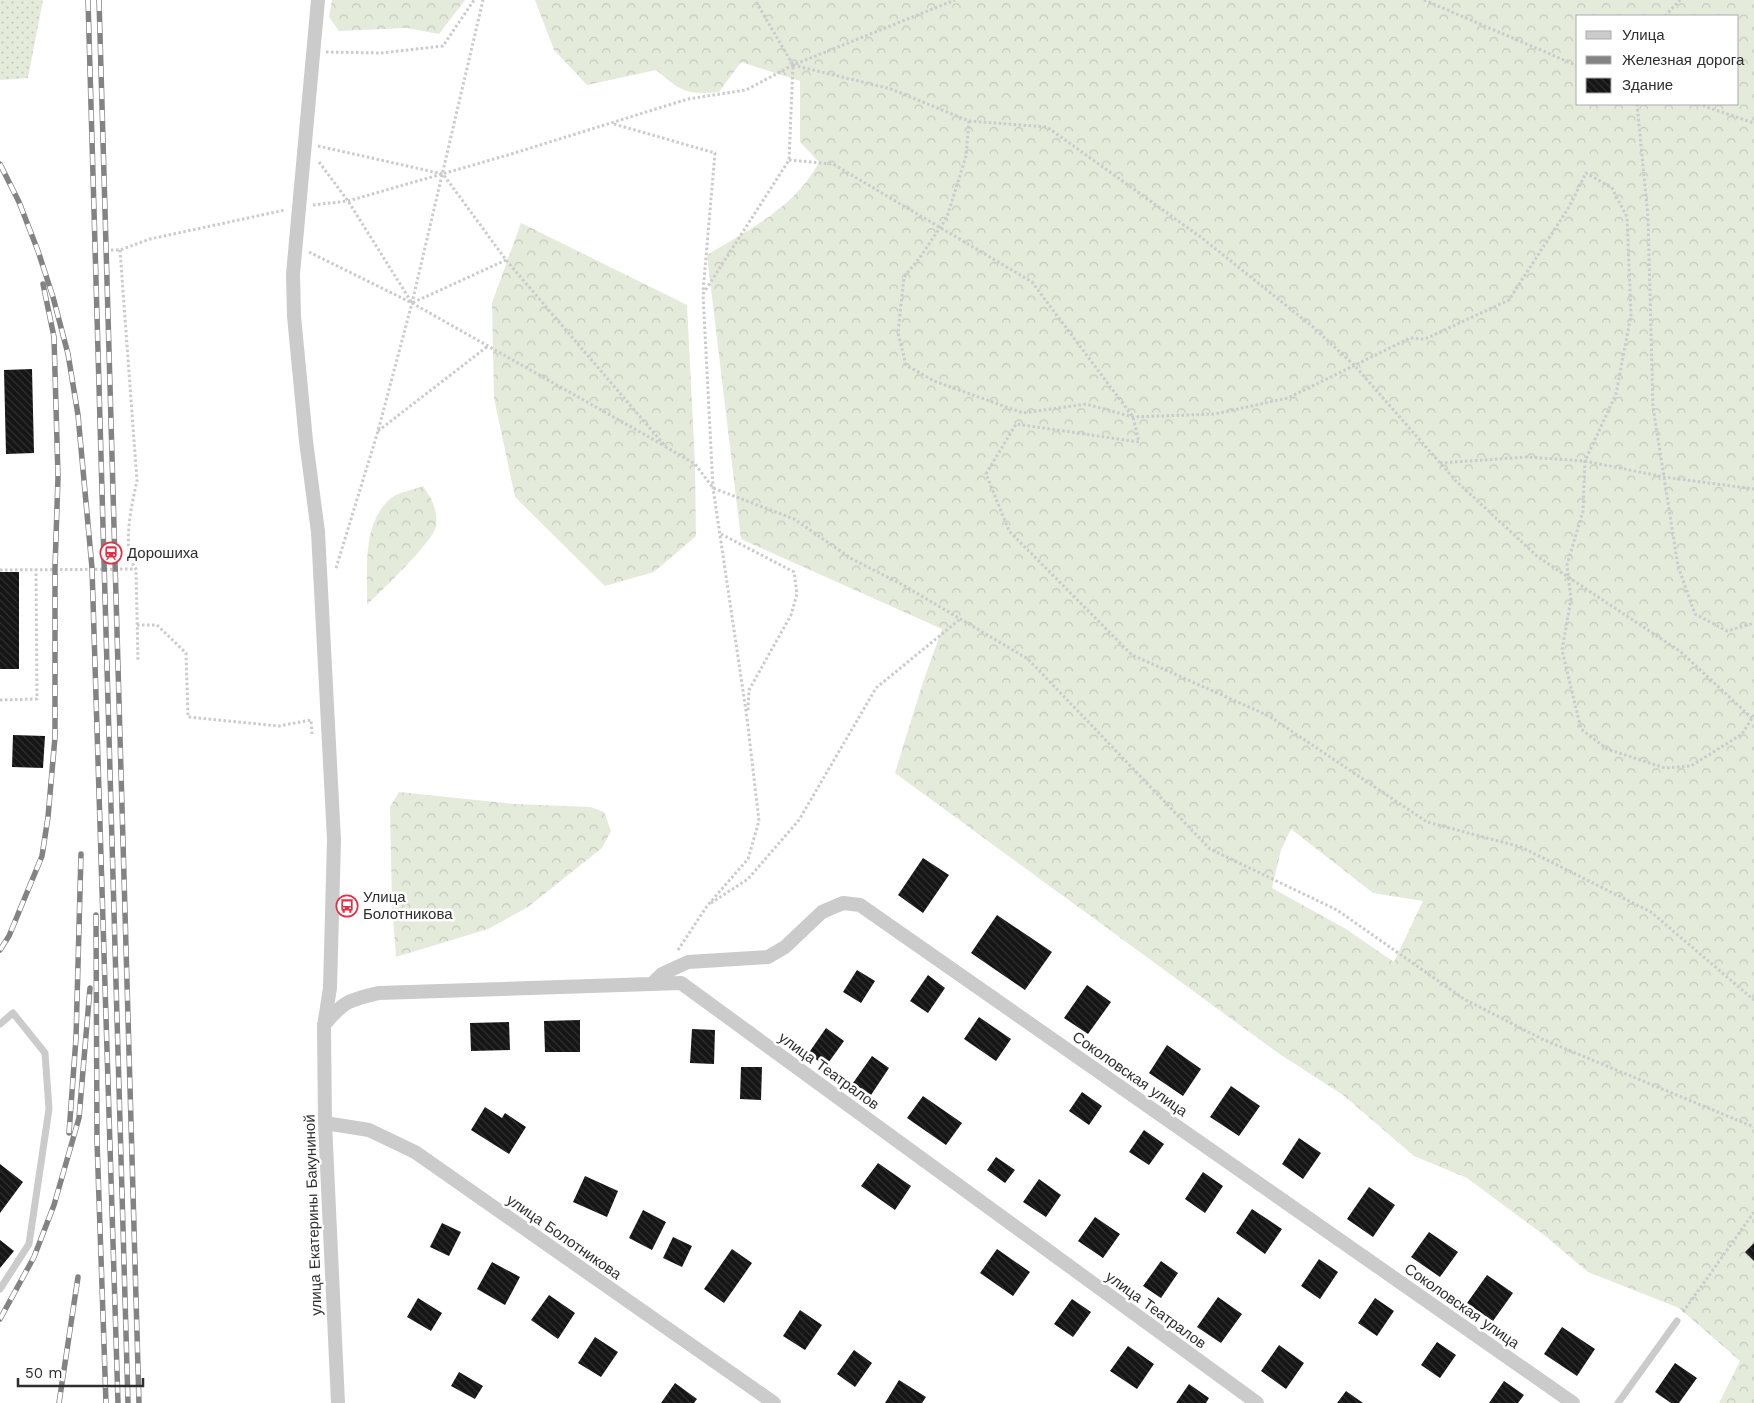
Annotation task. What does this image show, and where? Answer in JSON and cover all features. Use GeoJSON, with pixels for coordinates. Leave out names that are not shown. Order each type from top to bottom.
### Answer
{"type":"FeatureCollection","features":[{"type":"Feature","properties":{"kind":"street","name":"улица Екатерины Бакуниной"},"geometry":{"type":"LineString","coordinates":[[318,0],[293,274],[294,316],[306,441],[318,532],[334,840],[330,988],[324,1026],[325,1123],[338,1403]]}},
{"type":"Feature","properties":{"kind":"street","name":"Соколовская улица"},"geometry":{"type":"LineString","coordinates":[[652,984],[662,974],[688,962],[768,958],[785,947],[822,912],[844,904],[860,905],[1572,1403]]}},
{"type":"Feature","properties":{"kind":"street","name":"улица Театралов"},"geometry":{"type":"LineString","coordinates":[[324,1026],[340,1006],[352,1000],[379,993],[680,983],[1256,1403]]}},
{"type":"Feature","properties":{"kind":"street","name":"улица Болотникова"},"geometry":{"type":"LineString","coordinates":[[325,1123],[368,1130],[415,1152],[774,1403]]}},
{"type":"Feature","properties":{"kind":"lane"},"geometry":{"type":"LineString","coordinates":[[0,1024],[14,1013],[46,1053],[49,1109],[29,1244],[0,1289]]}},
{"type":"Feature","properties":{"kind":"lane"},"geometry":{"type":"LineString","coordinates":[[1618,1403],[1677,1321]]}},
{"type":"Feature","properties":{"kind":"path"},"geometry":{"type":"LineString","coordinates":[[314,52],[381,52],[443,46],[474,0]]}},
{"type":"Feature","properties":{"kind":"path"},"geometry":{"type":"LineString","coordinates":[[334,575],[378,432],[412,302],[483,0]]}},
{"type":"Feature","properties":{"kind":"path"},"geometry":{"type":"LineString","coordinates":[[703,294],[789,160],[792,65],[755,0]]}},
{"type":"Feature","properties":{"kind":"path"},"geometry":{"type":"LineString","coordinates":[[106,250],[120,250],[150,239],[300,207],[348,201],[614,124],[688,99],[746,90],[792,65],[955,0]]}},
{"type":"Feature","properties":{"kind":"path"},"geometry":{"type":"LineString","coordinates":[[1424,0],[1576,65]]}},
{"type":"Feature","properties":{"kind":"path"},"geometry":{"type":"LineString","coordinates":[[1665,15],[1680,0]]}},
{"type":"Feature","properties":{"kind":"path"},"geometry":{"type":"LineString","coordinates":[[792,65],[891,89],[969,121],[1047,126],[1202,238],[1313,326],[1355,366],[1455,480],[1538,557],[1569,579],[1681,652],[1753,718],[1742,734],[1691,766],[1665,768],[1607,749],[1581,729],[1562,650],[1571,599],[1569,579],[1567,565],[1583,511],[1585,461],[1616,394],[1631,315],[1627,217],[1612,188],[1586,173],[1569,207],[1509,300],[1424,339],[1410,338],[1355,366],[1288,398],[1215,414],[1133,416],[1086,404],[1023,413],[934,381],[906,365],[898,333],[904,277],[947,217],[966,156],[969,121]]}},
{"type":"Feature","properties":{"kind":"path"},"geometry":{"type":"LineString","coordinates":[[1637,105],[1648,217],[1653,407],[1678,566],[1695,614],[1727,631],[1754,623]]}},
{"type":"Feature","properties":{"kind":"path"},"geometry":{"type":"LineString","coordinates":[[1701,105],[1754,123]]}},
{"type":"Feature","properties":{"kind":"path"},"geometry":{"type":"LineString","coordinates":[[614,124],[715,153],[703,294],[713,488],[747,718],[759,821],[748,859],[707,906],[677,951]]}},
{"type":"Feature","properties":{"kind":"path"},"geometry":{"type":"LineString","coordinates":[[305,143],[443,174],[506,260],[666,447]]}},
{"type":"Feature","properties":{"kind":"path"},"geometry":{"type":"LineString","coordinates":[[305,143],[348,201],[412,302]]}},
{"type":"Feature","properties":{"kind":"path"},"geometry":{"type":"LineString","coordinates":[[789,160],[833,164],[1032,282],[1133,416],[1139,442],[1016,424],[986,474],[1009,531],[1132,655],[1269,716],[1427,822],[1521,848],[1651,912],[1754,1000]]}},
{"type":"Feature","properties":{"kind":"path"},"geometry":{"type":"LineString","coordinates":[[296,246],[412,302],[695,464],[713,488],[794,519],[852,559],[903,585],[959,620],[1028,659],[1210,849],[1337,910],[1472,1003],[1544,1040],[1754,1127]]}},
{"type":"Feature","properties":{"kind":"path"},"geometry":{"type":"LineString","coordinates":[[120,250],[137,481],[129,514],[130,561],[136,568],[138,661]]}},
{"type":"Feature","properties":{"kind":"path"},"geometry":{"type":"LineString","coordinates":[[412,302],[506,260]]}},
{"type":"Feature","properties":{"kind":"path"},"geometry":{"type":"LineString","coordinates":[[378,432],[488,346]]}},
{"type":"Feature","properties":{"kind":"path"},"geometry":{"type":"LineString","coordinates":[[1440,463],[1527,457],[1585,461],[1664,477],[1754,489]]}},
{"type":"Feature","properties":{"kind":"path"},"geometry":{"type":"LineString","coordinates":[[720,534],[794,572],[797,594],[791,615],[749,690],[747,718]]}},
{"type":"Feature","properties":{"kind":"path"},"geometry":{"type":"LineString","coordinates":[[0,570],[136,568]]}},
{"type":"Feature","properties":{"kind":"path"},"geometry":{"type":"LineString","coordinates":[[0,700],[37,699],[36,569]]}},
{"type":"Feature","properties":{"kind":"path"},"geometry":{"type":"LineString","coordinates":[[707,906],[748,879],[799,820],[876,688],[959,620]]}},
{"type":"Feature","properties":{"kind":"path"},"geometry":{"type":"LineString","coordinates":[[138,625],[157,625],[186,653],[188,718],[279,726],[311,720],[312,739]]}},
{"type":"Feature","properties":{"kind":"path"},"geometry":{"type":"LineString","coordinates":[[1677,1321],[1754,1212]]}},
{"type":"Feature","properties":{"kind":"green space"},"geometry":{"type":"Polygon","coordinates":[[[0,0],[43,0],[28,78],[0,80],[0,0]]]}},
{"type":"Feature","properties":{"kind":"green space"},"geometry":{"type":"Polygon","coordinates":[[[332,0],[465,0],[439,34],[407,28],[339,31],[329,17],[332,0]]]}},
{"type":"Feature","properties":{"kind":"green space"},"geometry":{"type":"Polygon","coordinates":[[[535,0],[1754,0],[1754,1403],[1719,1403],[1740,1361],[1679,1308],[1588,1272],[1544,1235],[1467,1178],[1414,1156],[1343,1095],[1278,1053],[895,773],[922,685],[942,629],[741,539],[707,255],[770,216],[784,205],[798,192],[819,162],[800,142],[800,81],[741,62],[719,92],[698,93],[684,90],[656,70],[587,85],[554,50],[535,0]],[[1291,829],[1281,850],[1272,888],[1346,929],[1394,962],[1423,901],[1373,893],[1291,829]]]}},
{"type":"Feature","properties":{"kind":"green space"},"geometry":{"type":"Polygon","coordinates":[[[521,223],[687,305],[695,464],[696,536],[654,572],[605,586],[515,497],[494,398],[492,303],[521,223]]]}},
{"type":"Feature","properties":{"kind":"green space"},"geometry":{"type":"Polygon","coordinates":[[[423,486],[432,500],[435,510],[436,526],[433,533],[406,566],[367,605],[368,548],[370,534],[375,521],[381,509],[391,498],[423,486]]]}},
{"type":"Feature","properties":{"kind":"green space"},"geometry":{"type":"Polygon","coordinates":[[[399,792],[515,804],[591,807],[604,812],[611,831],[602,848],[528,907],[488,929],[396,957],[392,904],[390,807],[399,792]]]}},
{"type":"Feature","properties":{"kind":"building"},"geometry":{"type":"Polygon","coordinates":[[[32,369],[34,453],[6,454],[4,370],[32,369]]]}},
{"type":"Feature","properties":{"kind":"building"},"geometry":{"type":"Polygon","coordinates":[[[0,572],[19,572],[19,669],[0,669],[0,572]]]}},
{"type":"Feature","properties":{"kind":"building"},"geometry":{"type":"Polygon","coordinates":[[[13,735],[45,736],[43,768],[12,767],[13,735]]]}},
{"type":"Feature","properties":{"kind":"building"},"geometry":{"type":"Polygon","coordinates":[[[923,858],[949,875],[923,913],[898,895],[923,858]]]}},
{"type":"Feature","properties":{"kind":"building"},"geometry":{"type":"Polygon","coordinates":[[[997,915],[1052,952],[1025,990],[971,953],[997,915]]]}},
{"type":"Feature","properties":{"kind":"building"},"geometry":{"type":"Polygon","coordinates":[[[857,970],[875,981],[861,1003],[843,992],[857,970]]]}},
{"type":"Feature","properties":{"kind":"building"},"geometry":{"type":"Polygon","coordinates":[[[928,975],[945,988],[928,1013],[910,1001],[928,975]]]}},
{"type":"Feature","properties":{"kind":"building"},"geometry":{"type":"Polygon","coordinates":[[[1087,985],[1111,1002],[1088,1034],[1064,1018],[1087,985]]]}},
{"type":"Feature","properties":{"kind":"building"},"geometry":{"type":"Polygon","coordinates":[[[979,1017],[1011,1039],[996,1061],[964,1039],[979,1017]]]}},
{"type":"Feature","properties":{"kind":"building"},"geometry":{"type":"Polygon","coordinates":[[[580,1020],[580,1052],[545,1052],[544,1021],[580,1020]]]}},
{"type":"Feature","properties":{"kind":"building"},"geometry":{"type":"Polygon","coordinates":[[[509,1022],[510,1050],[471,1051],[470,1023],[509,1022]]]}},
{"type":"Feature","properties":{"kind":"building"},"geometry":{"type":"Polygon","coordinates":[[[826,1028],[844,1041],[826,1066],[808,1054],[826,1028]]]}},
{"type":"Feature","properties":{"kind":"building"},"geometry":{"type":"Polygon","coordinates":[[[692,1029],[715,1030],[714,1064],[690,1063],[692,1029]]]}},
{"type":"Feature","properties":{"kind":"building"},"geometry":{"type":"Polygon","coordinates":[[[1167,1045],[1201,1069],[1183,1096],[1149,1073],[1167,1045]]]}},
{"type":"Feature","properties":{"kind":"building"},"geometry":{"type":"Polygon","coordinates":[[[872,1056],[889,1068],[871,1095],[853,1083],[872,1056]]]}},
{"type":"Feature","properties":{"kind":"building"},"geometry":{"type":"Polygon","coordinates":[[[741,1067],[762,1067],[761,1100],[740,1099],[741,1067]]]}},
{"type":"Feature","properties":{"kind":"building"},"geometry":{"type":"Polygon","coordinates":[[[1231,1086],[1260,1106],[1239,1136],[1210,1117],[1231,1086]]]}},
{"type":"Feature","properties":{"kind":"building"},"geometry":{"type":"Polygon","coordinates":[[[1082,1092],[1102,1106],[1089,1125],[1069,1111],[1082,1092]]]}},
{"type":"Feature","properties":{"kind":"building"},"geometry":{"type":"Polygon","coordinates":[[[923,1096],[962,1123],[946,1145],[907,1118],[923,1096]]]}},
{"type":"Feature","properties":{"kind":"building"},"geometry":{"type":"Polygon","coordinates":[[[485,1107],[502,1118],[505,1113],[526,1127],[509,1154],[471,1130],[485,1107]]]}},
{"type":"Feature","properties":{"kind":"building"},"geometry":{"type":"Polygon","coordinates":[[[1144,1130],[1164,1144],[1149,1165],[1129,1152],[1144,1130]]]}},
{"type":"Feature","properties":{"kind":"building"},"geometry":{"type":"Polygon","coordinates":[[[1299,1138],[1321,1153],[1303,1179],[1282,1164],[1299,1138]]]}},
{"type":"Feature","properties":{"kind":"building"},"geometry":{"type":"Polygon","coordinates":[[[996,1157],[1015,1170],[1005,1183],[987,1170],[996,1157]]]}},
{"type":"Feature","properties":{"kind":"building"},"geometry":{"type":"Polygon","coordinates":[[[878,1163],[911,1186],[895,1210],[861,1186],[878,1163]]]}},
{"type":"Feature","properties":{"kind":"building"},"geometry":{"type":"Polygon","coordinates":[[[0,1164],[23,1182],[0,1213],[0,1164]]]}},
{"type":"Feature","properties":{"kind":"building"},"geometry":{"type":"Polygon","coordinates":[[[1203,1172],[1223,1186],[1205,1213],[1185,1199],[1203,1172]]]}},
{"type":"Feature","properties":{"kind":"building"},"geometry":{"type":"Polygon","coordinates":[[[585,1176],[618,1191],[607,1217],[573,1202],[585,1176]]]}},
{"type":"Feature","properties":{"kind":"building"},"geometry":{"type":"Polygon","coordinates":[[[1039,1179],[1061,1195],[1046,1217],[1023,1202],[1039,1179]]]}},
{"type":"Feature","properties":{"kind":"building"},"geometry":{"type":"Polygon","coordinates":[[[1369,1187],[1395,1205],[1373,1237],[1347,1219],[1369,1187]]]}},
{"type":"Feature","properties":{"kind":"building"},"geometry":{"type":"Polygon","coordinates":[[[1252,1209],[1282,1229],[1265,1254],[1236,1233],[1252,1209]]]}},
{"type":"Feature","properties":{"kind":"building"},"geometry":{"type":"Polygon","coordinates":[[[643,1210],[666,1222],[652,1250],[629,1238],[643,1210]]]}},
{"type":"Feature","properties":{"kind":"building"},"geometry":{"type":"Polygon","coordinates":[[[1095,1217],[1120,1234],[1103,1258],[1078,1241],[1095,1217]]]}},
{"type":"Feature","properties":{"kind":"building"},"geometry":{"type":"Polygon","coordinates":[[[442,1223],[461,1232],[449,1256],[430,1247],[442,1223]]]}},
{"type":"Feature","properties":{"kind":"building"},"geometry":{"type":"Polygon","coordinates":[[[1429,1232],[1458,1252],[1440,1277],[1411,1257],[1429,1232]]]}},
{"type":"Feature","properties":{"kind":"building"},"geometry":{"type":"Polygon","coordinates":[[[673,1237],[692,1246],[682,1267],[663,1258],[673,1237]]]}},
{"type":"Feature","properties":{"kind":"building"},"geometry":{"type":"Polygon","coordinates":[[[0,1240],[14,1251],[0,1268],[0,1240]]]}},
{"type":"Feature","properties":{"kind":"building"},"geometry":{"type":"Polygon","coordinates":[[[1754,1243],[1754,1261],[1745,1252],[1754,1243]]]}},
{"type":"Feature","properties":{"kind":"building"},"geometry":{"type":"Polygon","coordinates":[[[732,1249],[752,1263],[724,1303],[704,1289],[732,1249]]]}},
{"type":"Feature","properties":{"kind":"building"},"geometry":{"type":"Polygon","coordinates":[[[997,1249],[1030,1272],[1013,1296],[980,1273],[997,1249]]]}},
{"type":"Feature","properties":{"kind":"building"},"geometry":{"type":"Polygon","coordinates":[[[1319,1259],[1338,1272],[1320,1299],[1301,1286],[1319,1259]]]}},
{"type":"Feature","properties":{"kind":"building"},"geometry":{"type":"Polygon","coordinates":[[[1161,1261],[1178,1273],[1161,1298],[1143,1286],[1161,1261]]]}},
{"type":"Feature","properties":{"kind":"building"},"geometry":{"type":"Polygon","coordinates":[[[492,1262],[520,1277],[505,1305],[477,1289],[492,1262]]]}},
{"type":"Feature","properties":{"kind":"building"},"geometry":{"type":"Polygon","coordinates":[[[1487,1275],[1513,1293],[1493,1321],[1467,1303],[1487,1275]]]}},
{"type":"Feature","properties":{"kind":"building"},"geometry":{"type":"Polygon","coordinates":[[[549,1295],[575,1313],[558,1339],[531,1320],[549,1295]]]}},
{"type":"Feature","properties":{"kind":"building"},"geometry":{"type":"Polygon","coordinates":[[[1218,1297],[1242,1314],[1221,1343],[1197,1327],[1218,1297]]]}},
{"type":"Feature","properties":{"kind":"building"},"geometry":{"type":"Polygon","coordinates":[[[418,1298],[442,1313],[431,1331],[407,1317],[418,1298]]]}},
{"type":"Feature","properties":{"kind":"building"},"geometry":{"type":"Polygon","coordinates":[[[1375,1298],[1394,1311],[1377,1336],[1358,1323],[1375,1298]]]}},
{"type":"Feature","properties":{"kind":"building"},"geometry":{"type":"Polygon","coordinates":[[[1072,1299],[1091,1312],[1073,1337],[1054,1324],[1072,1299]]]}},
{"type":"Feature","properties":{"kind":"building"},"geometry":{"type":"Polygon","coordinates":[[[800,1310],[822,1325],[805,1350],[783,1336],[800,1310]]]}},
{"type":"Feature","properties":{"kind":"building"},"geometry":{"type":"Polygon","coordinates":[[[1562,1327],[1595,1349],[1577,1376],[1544,1354],[1562,1327]]]}},
{"type":"Feature","properties":{"kind":"building"},"geometry":{"type":"Polygon","coordinates":[[[595,1337],[618,1352],[601,1377],[578,1363],[595,1337]]]}},
{"type":"Feature","properties":{"kind":"building"},"geometry":{"type":"Polygon","coordinates":[[[1437,1342],[1456,1355],[1440,1378],[1421,1365],[1437,1342]]]}},
{"type":"Feature","properties":{"kind":"building"},"geometry":{"type":"Polygon","coordinates":[[[1279,1345],[1304,1363],[1286,1389],[1261,1371],[1279,1345]]]}},
{"type":"Feature","properties":{"kind":"building"},"geometry":{"type":"Polygon","coordinates":[[[1128,1346],[1154,1364],[1137,1389],[1110,1371],[1128,1346]]]}},
{"type":"Feature","properties":{"kind":"building"},"geometry":{"type":"Polygon","coordinates":[[[854,1350],[872,1363],[855,1387],[837,1374],[854,1350]]]}},
{"type":"Feature","properties":{"kind":"building"},"geometry":{"type":"Polygon","coordinates":[[[1675,1363],[1697,1378],[1679,1403],[1671,1403],[1655,1392],[1675,1363]]]}},
{"type":"Feature","properties":{"kind":"building"},"geometry":{"type":"Polygon","coordinates":[[[459,1372],[483,1386],[475,1399],[451,1386],[459,1372]]]}},
{"type":"Feature","properties":{"kind":"building"},"geometry":{"type":"Polygon","coordinates":[[[899,1380],[926,1397],[922,1403],[885,1403],[899,1380]]]}},
{"type":"Feature","properties":{"kind":"building"},"geometry":{"type":"Polygon","coordinates":[[[1504,1381],[1524,1395],[1518,1403],[1489,1403],[1504,1381]]]}},
{"type":"Feature","properties":{"kind":"building"},"geometry":{"type":"Polygon","coordinates":[[[675,1383],[697,1399],[694,1403],[661,1403],[675,1383]]]}},
{"type":"Feature","properties":{"kind":"building"},"geometry":{"type":"Polygon","coordinates":[[[1189,1384],[1209,1398],[1206,1403],[1176,1403],[1189,1384]]]}},
{"type":"Feature","properties":{"kind":"building"},"geometry":{"type":"Polygon","coordinates":[[[1346,1391],[1363,1403],[1337,1403],[1346,1391]]]}},
{"type":"Feature","properties":{"kind":"railway"},"geometry":{"type":"LineString","coordinates":[[88,0],[128,1403]]}},
{"type":"Feature","properties":{"kind":"railway"},"geometry":{"type":"LineString","coordinates":[[99,0],[139,1403]]}},
{"type":"Feature","properties":{"kind":"railway"},"geometry":{"type":"LineString","coordinates":[[0,164],[19,202],[53,297],[68,354],[78,415],[92,568],[118,1403]]}},
{"type":"Feature","properties":{"kind":"railway"},"geometry":{"type":"LineString","coordinates":[[0,950],[9,936],[42,856],[48,817],[55,737],[55,568],[58,477],[54,337],[43,284]]}},
{"type":"Feature","properties":{"kind":"railway"},"geometry":{"type":"LineString","coordinates":[[69,1133],[76,1038],[81,854]]}},
{"type":"Feature","properties":{"kind":"railway"},"geometry":{"type":"LineString","coordinates":[[96,915],[97,1141],[106,1403]]}},
{"type":"Feature","properties":{"kind":"railway"},"geometry":{"type":"LineString","coordinates":[[0,1319],[34,1257],[54,1205],[79,1118],[90,988]]}},
{"type":"Feature","properties":{"kind":"railway"},"geometry":{"type":"LineString","coordinates":[[59,1403],[78,1277]]}},
{"type":"Feature","properties":{"kind":"place","name":"Дорошиха"},"geometry":{"type":"Point","coordinates":[111,553]}},
{"type":"Feature","properties":{"kind":"place","name":"Улица Болотникова"},"geometry":{"type":"Point","coordinates":[347,906]}}]}
